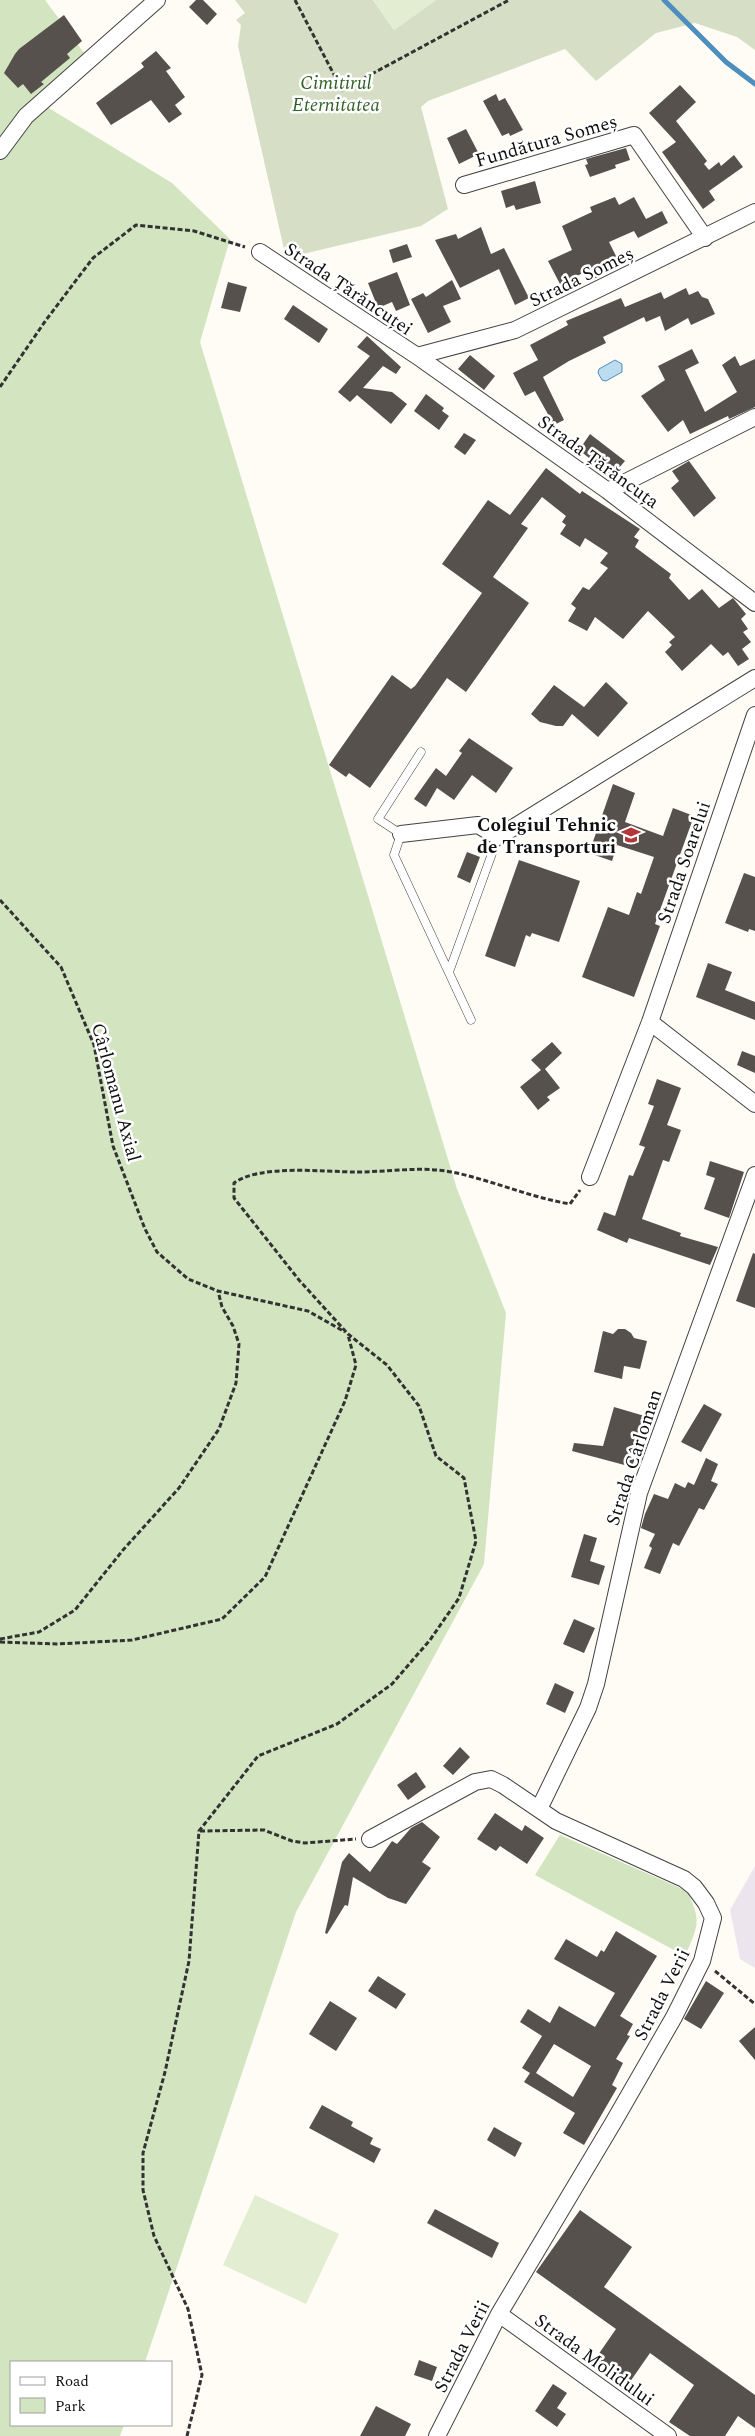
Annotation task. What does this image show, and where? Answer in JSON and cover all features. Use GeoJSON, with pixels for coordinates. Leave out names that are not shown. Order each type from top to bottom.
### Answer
{"type":"FeatureCollection","features":[{"type":"Feature","properties":{"kind":"street"},"geometry":{"type":"LineString","coordinates":[[0,151],[26,116],[157,0]]}},
{"type":"Feature","properties":{"kind":"street","name":"Fundătura Someș"},"geometry":{"type":"LineString","coordinates":[[464,185],[634,135],[704,238]]}},
{"type":"Feature","properties":{"kind":"street","name":"Strada Someș"},"geometry":{"type":"LineString","coordinates":[[417,356],[515,330],[755,212]]}},
{"type":"Feature","properties":{"kind":"street","name":"Strada Țărăncuței"},"geometry":{"type":"LineString","coordinates":[[260,252],[417,356]]}},
{"type":"Feature","properties":{"kind":"street","name":"Strada Țărăncuța"},"geometry":{"type":"LineString","coordinates":[[417,356],[608,491],[755,603]]}},
{"type":"Feature","properties":{"kind":"street"},"geometry":{"type":"LineString","coordinates":[[608,491],[755,417]]}},
{"type":"Feature","properties":{"kind":"street"},"geometry":{"type":"LineString","coordinates":[[401,834],[478,825],[498,837],[755,678]]}},
{"type":"Feature","properties":{"kind":"street","name":"Strada Soarelui"},"geometry":{"type":"LineString","coordinates":[[590,1177],[650,1022],[755,715]]}},
{"type":"Feature","properties":{"kind":"street"},"geometry":{"type":"LineString","coordinates":[[650,1022],[755,1104]]}},
{"type":"Feature","properties":{"kind":"street","name":"Strada Cârloman"},"geometry":{"type":"LineString","coordinates":[[539,1809],[588,1708],[598,1676],[639,1493],[755,1175]]}},
{"type":"Feature","properties":{"kind":"street","name":"Strada Verii"},"geometry":{"type":"LineString","coordinates":[[370,1839],[475,1782],[491,1779],[556,1821],[675,1874],[694,1887],[706,1903],[713,1918],[702,1961],[674,2017],[618,2115],[499,2314],[437,2436]]}},
{"type":"Feature","properties":{"kind":"street","name":"Strada Molidului"},"geometry":{"type":"LineString","coordinates":[[499,2314],[668,2436]]}},
{"type":"Feature","properties":{"kind":"lane"},"geometry":{"type":"LineString","coordinates":[[421,752],[378,819],[401,834],[394,855],[471,1020]]}},
{"type":"Feature","properties":{"kind":"lane"},"geometry":{"type":"LineString","coordinates":[[449,972],[498,837]]}},
{"type":"Feature","properties":{"kind":"path"},"geometry":{"type":"LineString","coordinates":[[295,0],[342,90],[509,0]]}},
{"type":"Feature","properties":{"kind":"path"},"geometry":{"type":"LineString","coordinates":[[0,387],[46,320],[93,258],[136,225],[194,231],[260,252]]}},
{"type":"Feature","properties":{"kind":"path","name":"Cârlomanu Axial"},"geometry":{"type":"LineString","coordinates":[[0,900],[61,967],[94,1045],[114,1146],[145,1228],[157,1252],[188,1278],[218,1291],[308,1311],[348,1334]]}},
{"type":"Feature","properties":{"kind":"path"},"geometry":{"type":"LineString","coordinates":[[187,2436],[202,2376],[188,2309],[154,2236],[142,2190],[143,2153],[165,2072],[189,1961],[199,1831],[258,1756],[336,1724],[392,1684],[430,1640],[460,1598],[476,1541],[464,1478],[436,1456],[418,1406],[387,1365],[348,1334],[299,1280],[234,1198],[234,1184],[244,1176],[312,1169],[358,1172],[423,1169],[453,1172],[540,1199],[570,1204],[590,1177]]}},
{"type":"Feature","properties":{"kind":"path"},"geometry":{"type":"LineString","coordinates":[[0,1640],[39,1632],[74,1610],[123,1550],[179,1488],[219,1428],[236,1383],[239,1344],[233,1326],[222,1307],[218,1291]]}},
{"type":"Feature","properties":{"kind":"path"},"geometry":{"type":"LineString","coordinates":[[0,1640],[57,1644],[132,1640],[222,1619],[265,1577],[345,1401],[356,1365],[348,1334]]}},
{"type":"Feature","properties":{"kind":"path"},"geometry":{"type":"LineString","coordinates":[[199,1831],[264,1830],[292,1841],[305,1843],[339,1839],[370,1839]]}},
{"type":"Feature","properties":{"kind":"path"},"geometry":{"type":"LineString","coordinates":[[702,1961],[755,2004]]}},
{"type":"Feature","properties":{"kind":"shaded area"},"geometry":{"type":"Polygon","coordinates":[[[755,1866],[755,1968],[740,1959],[730,1910],[755,1866]]]}},
{"type":"Feature","properties":{"kind":"green space"},"geometry":{"type":"Polygon","coordinates":[[[0,0],[45,0],[93,65],[47,107],[172,183],[230,239],[200,342],[457,1189],[506,1313],[484,1564],[296,1912],[145,2361],[10,2361],[10,2426],[124,2426],[120,2436],[0,2436],[0,0]]]}},
{"type":"Feature","properties":{"kind":"green space","name":"Cimitirul Eternitatea"},"geometry":{"type":"Polygon","coordinates":[[[235,0],[373,0],[394,30],[436,0],[755,0],[755,50],[737,37],[695,23],[656,33],[596,81],[565,49],[428,101],[421,107],[448,209],[421,226],[286,258],[238,46],[241,25],[236,20],[245,13],[235,0]]]}},
{"type":"Feature","properties":{"kind":"green space"},"geometry":{"type":"Polygon","coordinates":[[[373,0],[436,0],[394,30],[373,0]]]}},
{"type":"Feature","properties":{"kind":"green space"},"geometry":{"type":"Polygon","coordinates":[[[560,1835],[687,1891],[695,1910],[696,1923],[693,1937],[685,1956],[535,1875],[560,1835]]]}},
{"type":"Feature","properties":{"kind":"green space"},"geometry":{"type":"Polygon","coordinates":[[[255,2195],[339,2234],[306,2304],[223,2265],[255,2195]]]}},
{"type":"Feature","properties":{"kind":"water"},"geometry":{"type":"Polygon","coordinates":[[[615,360],[622,364],[622,372],[606,381],[602,380],[598,373],[599,369],[615,360]]]}},
{"type":"Feature","properties":{"kind":"building"},"geometry":{"type":"Polygon","coordinates":[[[196,0],[203,0],[217,14],[207,25],[189,7],[196,0]]]}},
{"type":"Feature","properties":{"kind":"building"},"geometry":{"type":"Polygon","coordinates":[[[64,15],[82,41],[67,54],[70,58],[41,82],[44,84],[31,94],[23,84],[18,88],[4,73],[15,54],[64,15]]]}},
{"type":"Feature","properties":{"kind":"building"},"geometry":{"type":"Polygon","coordinates":[[[156,51],[171,68],[166,71],[185,97],[175,105],[182,114],[169,123],[151,100],[111,125],[96,103],[144,67],[141,63],[156,51]]]}},
{"type":"Feature","properties":{"kind":"building"},"geometry":{"type":"Polygon","coordinates":[[[680,85],[696,102],[676,121],[707,161],[704,164],[709,170],[719,162],[721,166],[734,155],[743,167],[709,191],[715,200],[703,209],[662,152],[676,142],[649,113],[680,85]]]}},
{"type":"Feature","properties":{"kind":"building"},"geometry":{"type":"Polygon","coordinates":[[[496,94],[499,101],[505,98],[523,130],[510,136],[509,133],[502,136],[483,101],[496,94]]]}},
{"type":"Feature","properties":{"kind":"building"},"geometry":{"type":"Polygon","coordinates":[[[466,129],[479,154],[459,164],[447,138],[466,129]]]}},
{"type":"Feature","properties":{"kind":"building"},"geometry":{"type":"Polygon","coordinates":[[[626,148],[630,160],[615,165],[616,168],[590,177],[585,165],[588,164],[586,159],[626,148]]]}},
{"type":"Feature","properties":{"kind":"building"},"geometry":{"type":"Polygon","coordinates":[[[535,181],[541,203],[516,210],[514,205],[506,208],[501,191],[535,181]]]}},
{"type":"Feature","properties":{"kind":"building"},"geometry":{"type":"Polygon","coordinates":[[[615,197],[619,205],[634,197],[646,219],[662,211],[668,223],[638,238],[634,231],[609,242],[620,264],[600,276],[587,282],[583,273],[560,284],[548,261],[572,250],[562,226],[592,212],[590,207],[615,197]]]}},
{"type":"Feature","properties":{"kind":"building"},"geometry":{"type":"Polygon","coordinates":[[[481,227],[491,254],[504,248],[529,298],[515,305],[499,269],[460,288],[435,240],[456,234],[458,239],[481,227]]]}},
{"type":"Feature","properties":{"kind":"building"},"geometry":{"type":"Polygon","coordinates":[[[407,244],[412,257],[393,263],[389,250],[407,244]]]}},
{"type":"Feature","properties":{"kind":"building"},"geometry":{"type":"Polygon","coordinates":[[[397,272],[410,305],[396,311],[392,302],[378,308],[368,283],[397,272]]]}},
{"type":"Feature","properties":{"kind":"building"},"geometry":{"type":"Polygon","coordinates":[[[452,280],[461,299],[443,306],[451,322],[428,333],[411,299],[423,293],[426,297],[452,280]]]}},
{"type":"Feature","properties":{"kind":"building"},"geometry":{"type":"Polygon","coordinates":[[[228,282],[247,287],[240,312],[221,308],[228,282]]]}},
{"type":"Feature","properties":{"kind":"building"},"geometry":{"type":"Polygon","coordinates":[[[686,288],[689,295],[698,291],[702,297],[708,299],[715,314],[691,325],[688,318],[665,331],[660,316],[646,322],[644,317],[603,337],[606,343],[569,361],[543,377],[564,420],[554,425],[535,391],[525,396],[513,373],[538,360],[530,345],[568,325],[566,321],[621,298],[625,307],[661,292],[664,299],[686,288]]]}},
{"type":"Feature","properties":{"kind":"building"},"geometry":{"type":"Polygon","coordinates":[[[293,305],[328,329],[319,343],[284,319],[293,305]]]}},
{"type":"Feature","properties":{"kind":"building"},"geometry":{"type":"Polygon","coordinates":[[[367,336],[401,367],[396,374],[383,366],[363,388],[392,392],[407,404],[391,424],[357,395],[350,402],[338,392],[370,356],[357,347],[367,336]]]}},
{"type":"Feature","properties":{"kind":"building"},"geometry":{"type":"Polygon","coordinates":[[[692,349],[699,363],[685,370],[705,412],[737,392],[722,365],[735,356],[740,366],[755,359],[755,407],[729,419],[728,416],[690,434],[683,420],[668,432],[641,396],[665,380],[658,366],[692,349]]]}},
{"type":"Feature","properties":{"kind":"building"},"geometry":{"type":"Polygon","coordinates":[[[470,355],[495,376],[484,390],[458,369],[470,355]]]}},
{"type":"Feature","properties":{"kind":"building"},"geometry":{"type":"Polygon","coordinates":[[[426,394],[444,408],[442,411],[449,416],[439,430],[414,411],[426,394]]]}},
{"type":"Feature","properties":{"kind":"building"},"geometry":{"type":"Polygon","coordinates":[[[464,433],[476,440],[465,455],[454,447],[464,433]]]}},
{"type":"Feature","properties":{"kind":"building"},"geometry":{"type":"Polygon","coordinates":[[[590,434],[625,461],[612,476],[579,450],[590,434]]]}},
{"type":"Feature","properties":{"kind":"building"},"geometry":{"type":"Polygon","coordinates":[[[689,461],[716,498],[694,517],[671,488],[679,481],[672,471],[689,461]]]}},
{"type":"Feature","properties":{"kind":"building"},"geometry":{"type":"Polygon","coordinates":[[[546,468],[580,494],[582,491],[640,529],[634,537],[639,540],[635,547],[671,574],[669,578],[689,600],[702,589],[719,608],[733,598],[746,614],[741,619],[748,629],[743,632],[751,642],[742,649],[749,659],[738,666],[728,652],[723,656],[711,644],[682,671],[665,652],[672,645],[669,642],[675,637],[648,611],[623,639],[595,617],[587,631],[568,621],[576,608],[571,604],[583,587],[589,590],[608,568],[600,563],[608,553],[585,538],[580,547],[560,534],[566,525],[562,522],[566,516],[542,497],[521,524],[528,528],[493,577],[529,603],[466,692],[447,678],[370,788],[349,773],[346,777],[329,765],[392,675],[411,689],[415,686],[482,593],[442,564],[488,500],[510,515],[546,468]]]}},
{"type":"Feature","properties":{"kind":"building"},"geometry":{"type":"Polygon","coordinates":[[[606,682],[628,703],[598,737],[572,714],[563,726],[556,726],[540,722],[531,714],[554,685],[584,707],[606,682]]]}},
{"type":"Feature","properties":{"kind":"building"},"geometry":{"type":"Polygon","coordinates":[[[469,738],[513,768],[496,793],[472,775],[454,800],[437,788],[426,807],[414,799],[436,768],[446,776],[462,753],[459,751],[469,738]]]}},
{"type":"Feature","properties":{"kind":"building"},"geometry":{"type":"Polygon","coordinates":[[[613,784],[635,793],[625,822],[663,836],[673,808],[694,816],[655,924],[660,926],[634,997],[582,977],[608,907],[629,915],[637,892],[641,894],[654,857],[617,845],[612,861],[589,853],[613,784]]]}},
{"type":"Feature","properties":{"kind":"building"},"geometry":{"type":"Polygon","coordinates":[[[467,852],[480,857],[470,883],[457,877],[467,852]]]}},
{"type":"Feature","properties":{"kind":"building"},"geometry":{"type":"Polygon","coordinates":[[[519,860],[580,881],[559,942],[532,933],[530,937],[526,935],[515,967],[485,956],[519,860]]]}},
{"type":"Feature","properties":{"kind":"building"},"geometry":{"type":"Polygon","coordinates":[[[744,873],[755,877],[755,931],[749,929],[748,932],[725,923],[744,873]]]}},
{"type":"Feature","properties":{"kind":"building"},"geometry":{"type":"Polygon","coordinates":[[[708,963],[732,972],[725,990],[755,1002],[755,1020],[696,997],[708,963]]]}},
{"type":"Feature","properties":{"kind":"building"},"geometry":{"type":"Polygon","coordinates":[[[552,1042],[562,1053],[545,1069],[560,1088],[547,1097],[550,1100],[538,1110],[520,1087],[541,1070],[531,1060],[552,1042]]]}},
{"type":"Feature","properties":{"kind":"building"},"geometry":{"type":"Polygon","coordinates":[[[742,1051],[755,1056],[755,1073],[737,1065],[742,1051]]]}},
{"type":"Feature","properties":{"kind":"building"},"geometry":{"type":"Polygon","coordinates":[[[657,1079],[681,1088],[667,1125],[681,1130],[669,1162],[663,1160],[642,1219],[681,1233],[680,1236],[718,1247],[710,1265],[629,1238],[627,1243],[597,1230],[604,1212],[615,1216],[629,1175],[633,1176],[645,1147],[639,1145],[654,1106],[648,1104],[657,1079]]]}},
{"type":"Feature","properties":{"kind":"building"},"geometry":{"type":"Polygon","coordinates":[[[710,1161],[744,1172],[729,1218],[704,1209],[715,1178],[706,1175],[710,1161]]]}},
{"type":"Feature","properties":{"kind":"building"},"geometry":{"type":"Polygon","coordinates":[[[753,1253],[755,1254],[755,1308],[736,1301],[753,1253]]]}},
{"type":"Feature","properties":{"kind":"building"},"geometry":{"type":"Polygon","coordinates":[[[618,1329],[625,1329],[634,1338],[647,1341],[640,1369],[624,1366],[622,1379],[594,1372],[603,1331],[613,1334],[618,1329]]]}},
{"type":"Feature","properties":{"kind":"building"},"geometry":{"type":"Polygon","coordinates":[[[704,1404],[722,1414],[701,1452],[681,1442],[704,1404]]]}},
{"type":"Feature","properties":{"kind":"building"},"geometry":{"type":"Polygon","coordinates":[[[614,1407],[648,1417],[632,1467],[572,1451],[574,1443],[603,1446],[614,1407]]]}},
{"type":"Feature","properties":{"kind":"building"},"geometry":{"type":"Polygon","coordinates":[[[706,1458],[718,1464],[711,1481],[718,1484],[704,1510],[699,1508],[679,1546],[673,1543],[660,1574],[644,1568],[652,1548],[649,1546],[655,1534],[641,1528],[654,1494],[668,1499],[675,1483],[685,1488],[688,1482],[694,1485],[706,1458]]]}},
{"type":"Feature","properties":{"kind":"building"},"geometry":{"type":"Polygon","coordinates":[[[584,1534],[597,1538],[590,1561],[605,1566],[599,1585],[571,1577],[584,1534]]]}},
{"type":"Feature","properties":{"kind":"building"},"geometry":{"type":"Polygon","coordinates":[[[574,1619],[595,1628],[584,1653],[563,1644],[574,1619]]]}},
{"type":"Feature","properties":{"kind":"building"},"geometry":{"type":"Polygon","coordinates":[[[555,1683],[574,1692],[565,1713],[546,1704],[555,1683]]]}},
{"type":"Feature","properties":{"kind":"building"},"geometry":{"type":"Polygon","coordinates":[[[460,1747],[470,1757],[453,1775],[443,1766],[460,1747]]]}},
{"type":"Feature","properties":{"kind":"building"},"geometry":{"type":"Polygon","coordinates":[[[416,1772],[426,1787],[408,1800],[397,1785],[416,1772]]]}},
{"type":"Feature","properties":{"kind":"building"},"geometry":{"type":"Polygon","coordinates":[[[495,1813],[522,1831],[525,1825],[544,1838],[527,1864],[500,1846],[496,1851],[477,1839],[495,1813]]]}},
{"type":"Feature","properties":{"kind":"building"},"geometry":{"type":"Polygon","coordinates":[[[422,1822],[440,1837],[422,1862],[431,1868],[406,1904],[388,1898],[353,1877],[348,1906],[345,1905],[327,1934],[325,1933],[342,1862],[349,1853],[370,1872],[392,1841],[397,1844],[411,1828],[422,1822]]]}},
{"type":"Feature","properties":{"kind":"building"},"geometry":{"type":"Polygon","coordinates":[[[616,1931],[657,1956],[620,2016],[633,2024],[627,2035],[630,2036],[616,2059],[623,2063],[612,2085],[617,2088],[584,2145],[563,2133],[575,2113],[524,2082],[530,2073],[522,2068],[542,2036],[520,2022],[528,2009],[550,2023],[559,2006],[595,2027],[615,1993],[554,1959],[566,1939],[597,1957],[601,1950],[604,1952],[616,1931]],[[554,2044],[536,2073],[573,2097],[591,2066],[554,2044]]]}},
{"type":"Feature","properties":{"kind":"building"},"geometry":{"type":"Polygon","coordinates":[[[378,1976],[406,1994],[396,2009],[368,1991],[378,1976]]]}},
{"type":"Feature","properties":{"kind":"building"},"geometry":{"type":"Polygon","coordinates":[[[706,1981],[724,1993],[701,2029],[684,2019],[706,1981]]]}},
{"type":"Feature","properties":{"kind":"building"},"geometry":{"type":"Polygon","coordinates":[[[330,2001],[357,2018],[336,2051],[309,2034],[330,2001]]]}},
{"type":"Feature","properties":{"kind":"building"},"geometry":{"type":"Polygon","coordinates":[[[755,2027],[755,2060],[739,2041],[755,2027]]]}},
{"type":"Feature","properties":{"kind":"building"},"geometry":{"type":"Polygon","coordinates":[[[322,2105],[353,2122],[351,2126],[373,2138],[370,2144],[381,2149],[374,2163],[309,2128],[322,2105]]]}},
{"type":"Feature","properties":{"kind":"building"},"geometry":{"type":"Polygon","coordinates":[[[494,2127],[522,2143],[515,2157],[487,2140],[494,2127]]]}},
{"type":"Feature","properties":{"kind":"building"},"geometry":{"type":"Polygon","coordinates":[[[435,2209],[499,2243],[492,2258],[427,2223],[435,2209]]]}},
{"type":"Feature","properties":{"kind":"building"},"geometry":{"type":"Polygon","coordinates":[[[580,2210],[632,2247],[604,2287],[755,2395],[755,2428],[738,2416],[725,2436],[690,2436],[669,2422],[694,2385],[650,2353],[625,2389],[591,2365],[616,2329],[536,2272],[580,2210]]]}},
{"type":"Feature","properties":{"kind":"building"},"geometry":{"type":"Polygon","coordinates":[[[419,2360],[437,2367],[432,2381],[414,2375],[419,2360]]]}},
{"type":"Feature","properties":{"kind":"building"},"geometry":{"type":"Polygon","coordinates":[[[553,2384],[567,2393],[557,2408],[566,2414],[557,2427],[535,2411],[553,2384]]]}},
{"type":"Feature","properties":{"kind":"building"},"geometry":{"type":"Polygon","coordinates":[[[376,2406],[411,2424],[405,2436],[360,2436],[376,2406]]]}},
{"type":"Feature","properties":{"kind":"waterway"},"geometry":{"type":"LineString","coordinates":[[664,0],[726,62],[755,84]]}},
{"type":"Feature","properties":{"kind":"place","name":"Colegiul Tehnic de Transporturi"},"geometry":{"type":"Point","coordinates":[631,835]}}]}
